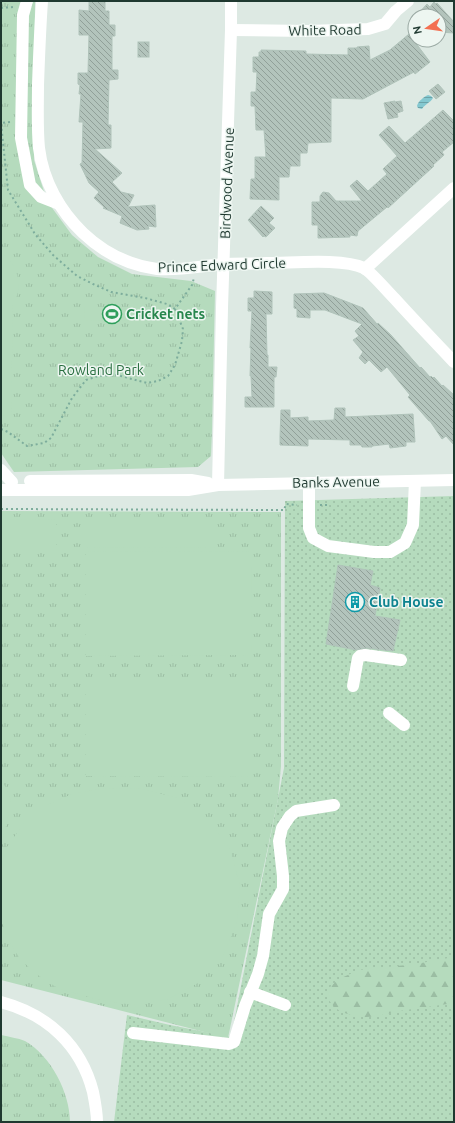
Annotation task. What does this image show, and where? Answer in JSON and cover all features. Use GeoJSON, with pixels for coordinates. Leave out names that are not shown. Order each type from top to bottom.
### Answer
{"type":"FeatureCollection","features":[{"type":"Feature","properties":{"kind":"street"},"geometry":{"type":"LineString","coordinates":[[28,1],[23,15],[21,138],[30,185],[41,197],[60,204]]}},
{"type":"Feature","properties":{"kind":"street","name":"Prince Edward Circle"},"geometry":{"type":"LineString","coordinates":[[42,1],[38,93],[39,150],[50,187],[72,222],[87,237],[102,249],[125,261],[139,266],[157,269],[173,270],[224,264],[326,262],[355,265],[365,269],[384,287],[454,362]]}},
{"type":"Feature","properties":{"kind":"street","name":"Birdwood Avenue"},"geometry":{"type":"LineString","coordinates":[[218,485],[231,1]]}},
{"type":"Feature","properties":{"kind":"street","name":"White Road"},"geometry":{"type":"LineString","coordinates":[[231,30],[308,31],[368,29],[385,24],[396,6],[408,1]]}},
{"type":"Feature","properties":{"kind":"street"},"geometry":{"type":"LineString","coordinates":[[365,269],[454,188]]}},
{"type":"Feature","properties":{"kind":"street"},"geometry":{"type":"LineString","coordinates":[[1,470],[7,482]]}},
{"type":"Feature","properties":{"kind":"street","name":"Banks Avenue"},"geometry":{"type":"LineString","coordinates":[[7,482],[191,480],[218,485]]}},
{"type":"Feature","properties":{"kind":"street","name":"Banks Avenue"},"geometry":{"type":"LineString","coordinates":[[1,490],[188,490],[218,485],[454,480]]}},
{"type":"Feature","properties":{"kind":"street"},"geometry":{"type":"LineString","coordinates":[[310,483],[309,528],[314,538],[328,546],[374,552],[390,552],[405,543],[413,525],[415,481]]}},
{"type":"Feature","properties":{"kind":"street"},"geometry":{"type":"LineString","coordinates":[[353,686],[360,656],[365,655],[401,660]]}},
{"type":"Feature","properties":{"kind":"street"},"geometry":{"type":"LineString","coordinates":[[389,713],[404,725]]}},
{"type":"Feature","properties":{"kind":"street"},"geometry":{"type":"LineString","coordinates":[[133,1034],[229,1044],[234,1042],[263,956],[269,914],[283,889],[279,841],[282,828],[290,816],[296,811],[334,805]]}},
{"type":"Feature","properties":{"kind":"street"},"geometry":{"type":"LineString","coordinates":[[250,992],[285,1005]]}},
{"type":"Feature","properties":{"kind":"street"},"geometry":{"type":"LineString","coordinates":[[1,1002],[28,1011],[44,1021],[57,1031],[75,1051],[84,1065],[90,1081],[95,1099],[97,1122]]}},
{"type":"Feature","properties":{"kind":"path"},"geometry":{"type":"LineString","coordinates":[[1,122],[8,190],[35,234],[53,255],[77,276],[92,284],[111,292],[145,298],[167,304],[175,309],[183,329],[182,341],[175,365],[168,376],[158,381],[147,383],[117,375],[98,376],[86,380],[72,398],[51,438],[44,443],[27,446],[8,432],[1,429]]}},
{"type":"Feature","properties":{"kind":"path"},"geometry":{"type":"LineString","coordinates":[[175,309],[192,285],[196,267]]}},
{"type":"Feature","properties":{"kind":"path"},"geometry":{"type":"LineString","coordinates":[[1,509],[284,510],[286,504],[329,505]]}},
{"type":"Feature","properties":{"kind":"green space","name":"Rowland Park"},"geometry":{"type":"Polygon","coordinates":[[[1,1],[35,1],[34,160],[47,201],[72,235],[98,257],[132,274],[191,281],[215,291],[211,456],[198,467],[14,472],[1,453],[1,1]]]}},
{"type":"Feature","properties":{"kind":"green space"},"geometry":{"type":"Polygon","coordinates":[[[1,253],[7,257],[12,264],[18,281],[18,293],[13,304],[11,416],[1,415],[1,253]]]}},
{"type":"Feature","properties":{"kind":"green space","name":"Cricket nets"},"geometry":{"type":"Polygon","coordinates":[[[84,307],[139,307],[139,321],[85,320],[84,307]]]}},
{"type":"Feature","properties":{"kind":"green space"},"geometry":{"type":"Polygon","coordinates":[[[454,496],[454,1122],[114,1122],[127,1015],[231,1037],[284,768],[285,501],[454,496]]]}},
{"type":"Feature","properties":{"kind":"green space"},"geometry":{"type":"Polygon","coordinates":[[[1,511],[281,512],[281,766],[278,799],[228,1038],[1,980],[1,511]]]}},
{"type":"Feature","properties":{"kind":"green space"},"geometry":{"type":"Polygon","coordinates":[[[56,519],[56,548],[1,548],[1,520],[56,519]]]}},
{"type":"Feature","properties":{"kind":"green space"},"geometry":{"type":"Polygon","coordinates":[[[84,521],[216,521],[216,547],[84,548],[84,521]]]}},
{"type":"Feature","properties":{"kind":"green space"},"geometry":{"type":"Polygon","coordinates":[[[251,551],[252,655],[86,656],[86,552],[251,551]]]}},
{"type":"Feature","properties":{"kind":"green space"},"geometry":{"type":"Polygon","coordinates":[[[86,681],[250,681],[250,777],[86,776],[86,681]]]}},
{"type":"Feature","properties":{"kind":"green space"},"geometry":{"type":"Polygon","coordinates":[[[1,780],[9,793],[10,801],[9,814],[1,848],[1,780]]]}},
{"type":"Feature","properties":{"kind":"green space"},"geometry":{"type":"Polygon","coordinates":[[[109,788],[142,789],[178,798],[208,819],[230,849],[240,885],[237,922],[223,956],[198,983],[168,999],[134,1005],[100,1000],[59,989],[36,974],[20,959],[6,936],[1,917],[1,868],[7,847],[24,823],[46,805],[75,793],[109,788]]]}},
{"type":"Feature","properties":{"kind":"green space"},"geometry":{"type":"Polygon","coordinates":[[[454,957],[454,1003],[406,1010],[379,1016],[360,1017],[339,1010],[330,1001],[328,995],[329,988],[339,979],[359,970],[416,964],[454,957]]]}},
{"type":"Feature","properties":{"kind":"green space"},"geometry":{"type":"Polygon","coordinates":[[[1,1035],[25,1041],[43,1056],[51,1066],[67,1099],[70,1122],[1,1122],[1,1035]]]}},
{"type":"Feature","properties":{"kind":"water"},"geometry":{"type":"Polygon","coordinates":[[[428,95],[433,98],[432,100],[422,109],[418,108],[417,106],[419,102],[428,95]]]}},
{"type":"Feature","properties":{"kind":"building"},"geometry":{"type":"Polygon","coordinates":[[[89,1],[105,1],[105,11],[109,11],[109,25],[115,25],[115,36],[112,36],[112,70],[118,70],[118,79],[109,80],[108,125],[111,125],[111,148],[95,149],[122,173],[112,182],[121,192],[134,195],[128,207],[155,205],[156,227],[148,226],[149,229],[137,230],[120,223],[122,216],[103,208],[105,208],[94,198],[99,192],[89,183],[80,164],[82,163],[83,122],[79,122],[81,94],[79,94],[80,85],[78,84],[78,73],[88,73],[89,35],[79,35],[79,10],[89,11],[89,1]]]}},
{"type":"Feature","properties":{"kind":"building"},"geometry":{"type":"Polygon","coordinates":[[[434,2],[441,8],[423,8],[427,4],[430,7],[434,2]]]}},
{"type":"Feature","properties":{"kind":"building"},"geometry":{"type":"Polygon","coordinates":[[[447,14],[454,22],[454,33],[447,33],[447,14]]]}},
{"type":"Feature","properties":{"kind":"building"},"geometry":{"type":"Polygon","coordinates":[[[407,36],[407,48],[420,48],[430,62],[415,74],[414,72],[363,99],[331,98],[331,142],[308,143],[307,153],[300,153],[300,166],[290,166],[289,177],[279,177],[279,200],[250,199],[251,179],[255,179],[255,157],[266,157],[264,130],[256,130],[255,106],[251,106],[251,92],[256,92],[257,72],[253,72],[253,57],[259,57],[259,52],[261,52],[261,50],[306,51],[306,54],[348,55],[348,48],[369,46],[370,60],[390,50],[407,36]]]}},
{"type":"Feature","properties":{"kind":"building"},"geometry":{"type":"Polygon","coordinates":[[[138,42],[149,42],[149,57],[138,57],[138,42]]]}},
{"type":"Feature","properties":{"kind":"building"},"geometry":{"type":"Polygon","coordinates":[[[438,84],[445,92],[436,99],[429,91],[438,84]]]}},
{"type":"Feature","properties":{"kind":"building"},"geometry":{"type":"Polygon","coordinates":[[[401,101],[403,111],[397,113],[398,117],[388,119],[384,103],[401,101]]]}},
{"type":"Feature","properties":{"kind":"building"},"geometry":{"type":"Polygon","coordinates":[[[443,110],[454,121],[454,142],[442,152],[444,155],[433,165],[434,166],[388,208],[387,207],[358,231],[357,236],[350,235],[350,237],[318,238],[318,225],[312,225],[312,202],[320,202],[320,196],[323,192],[329,193],[336,201],[362,201],[350,186],[357,180],[368,191],[387,174],[383,169],[397,156],[379,135],[389,126],[405,143],[443,110]]]}},
{"type":"Feature","properties":{"kind":"building"},"geometry":{"type":"Polygon","coordinates":[[[261,206],[274,218],[269,223],[275,228],[266,237],[263,237],[248,220],[261,206]]]}},
{"type":"Feature","properties":{"kind":"building"},"geometry":{"type":"Polygon","coordinates":[[[254,291],[272,292],[272,314],[266,314],[268,367],[277,367],[276,377],[274,377],[274,407],[245,407],[245,397],[252,397],[250,348],[252,311],[248,311],[248,298],[254,298],[254,291]]]}},
{"type":"Feature","properties":{"kind":"building"},"geometry":{"type":"Polygon","coordinates":[[[324,293],[363,308],[377,324],[378,323],[391,335],[420,368],[421,367],[430,377],[434,377],[442,386],[443,385],[454,395],[454,445],[446,436],[442,439],[430,421],[408,397],[410,395],[387,367],[381,372],[369,360],[365,364],[359,358],[363,352],[353,340],[359,336],[355,331],[362,324],[325,310],[310,310],[310,318],[297,317],[297,309],[294,308],[294,294],[324,293]]]}},
{"type":"Feature","properties":{"kind":"building"},"geometry":{"type":"Polygon","coordinates":[[[335,408],[345,408],[345,417],[413,414],[415,442],[406,442],[406,446],[390,448],[389,444],[372,447],[350,445],[350,440],[308,439],[308,446],[280,445],[281,410],[290,410],[290,418],[308,417],[308,421],[334,420],[335,408]]]}},
{"type":"Feature","properties":{"kind":"building","name":"Club House"},"geometry":{"type":"Polygon","coordinates":[[[338,565],[373,571],[370,585],[380,588],[375,616],[400,620],[393,651],[366,648],[356,650],[326,644],[338,565]]]}},
{"type":"Feature","properties":{"kind":"place","name":"Cricket nets"},"geometry":{"type":"Point","coordinates":[112,314]}},
{"type":"Feature","properties":{"kind":"place","name":"Club House"},"geometry":{"type":"Point","coordinates":[355,602]}}]}
